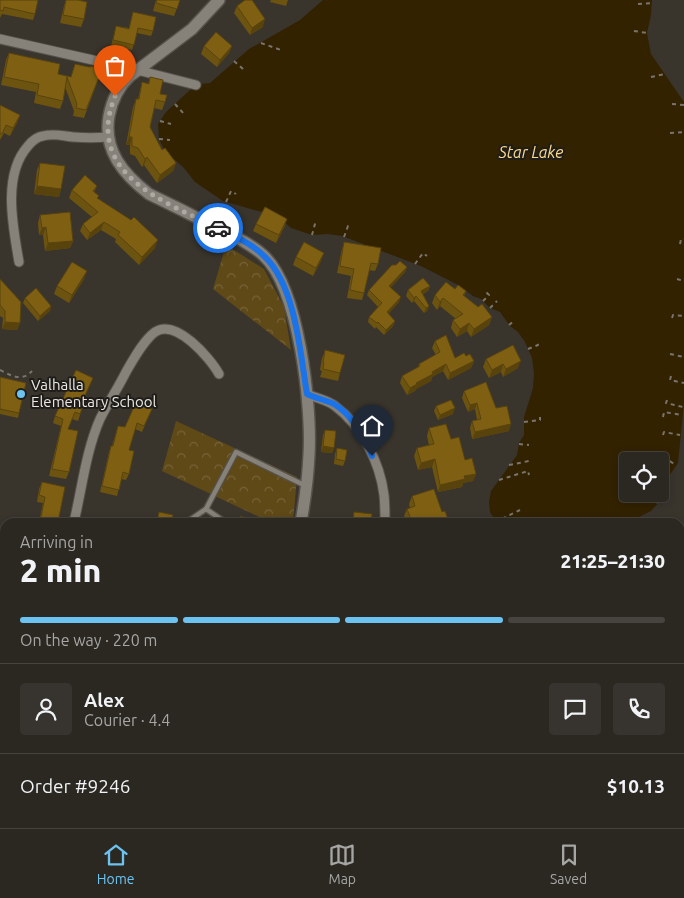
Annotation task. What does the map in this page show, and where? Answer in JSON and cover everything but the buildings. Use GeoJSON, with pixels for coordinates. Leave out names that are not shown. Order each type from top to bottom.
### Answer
{"type":"FeatureCollection","features":[{"type":"Feature","properties":{"kind":"street"},"geometry":{"type":"LineString","coordinates":[[220,0],[192,29],[123,82],[115,96],[108,122],[108,137],[110,146],[122,169],[140,187],[149,194],[253,247],[270,262],[287,295],[293,312],[307,394],[309,454],[302,518]]}},
{"type":"Feature","properties":{"kind":"street"},"geometry":{"type":"LineString","coordinates":[[0,39],[137,70],[196,86]]}},
{"type":"Feature","properties":{"kind":"street"},"geometry":{"type":"LineString","coordinates":[[19,262],[13,228],[12,197],[18,165],[24,150],[35,139],[49,134],[82,138],[108,137]]}},
{"type":"Feature","properties":{"kind":"street"},"geometry":{"type":"LineString","coordinates":[[75,518],[92,445],[100,420],[137,353],[154,332],[168,329],[182,334],[211,361],[219,374]]}},
{"type":"Feature","properties":{"kind":"street"},"geometry":{"type":"LineString","coordinates":[[307,394],[334,404],[357,428],[370,451],[379,474],[384,496],[385,518]]}},
{"type":"Feature","properties":{"kind":"lane"},"geometry":{"type":"LineString","coordinates":[[193,518],[206,509],[236,452],[306,486]]}},
{"type":"Feature","properties":{"kind":"lane"},"geometry":{"type":"LineString","coordinates":[[206,509],[219,518]]}},
{"type":"Feature","properties":{"kind":"path"},"geometry":{"type":"LineString","coordinates":[[638,4],[652,3]]}},
{"type":"Feature","properties":{"kind":"path"},"geometry":{"type":"LineString","coordinates":[[634,31],[647,33]]}},
{"type":"Feature","properties":{"kind":"path"},"geometry":{"type":"LineString","coordinates":[[261,43],[281,50]]}},
{"type":"Feature","properties":{"kind":"path"},"geometry":{"type":"LineString","coordinates":[[234,61],[243,69],[241,71]]}},
{"type":"Feature","properties":{"kind":"path"},"geometry":{"type":"LineString","coordinates":[[650,77],[665,74]]}},
{"type":"Feature","properties":{"kind":"path"},"geometry":{"type":"LineString","coordinates":[[175,104],[184,114]]}},
{"type":"Feature","properties":{"kind":"path"},"geometry":{"type":"LineString","coordinates":[[672,104],[684,106]]}},
{"type":"Feature","properties":{"kind":"path"},"geometry":{"type":"LineString","coordinates":[[160,121],[171,124]]}},
{"type":"Feature","properties":{"kind":"path"},"geometry":{"type":"LineString","coordinates":[[670,133],[684,132]]}},
{"type":"Feature","properties":{"kind":"path"},"geometry":{"type":"LineString","coordinates":[[158,138],[170,140]]}},
{"type":"Feature","properties":{"kind":"path"},"geometry":{"type":"LineString","coordinates":[[226,202],[231,192],[236,194]]}},
{"type":"Feature","properties":{"kind":"path"},"geometry":{"type":"LineString","coordinates":[[312,235],[316,220]]}},
{"type":"Feature","properties":{"kind":"path"},"geometry":{"type":"LineString","coordinates":[[344,237],[348,226],[351,227]]}},
{"type":"Feature","properties":{"kind":"path"},"geometry":{"type":"LineString","coordinates":[[680,244],[681,239],[684,240]]}},
{"type":"Feature","properties":{"kind":"path"},"geometry":{"type":"LineString","coordinates":[[416,264],[423,254],[427,256]]}},
{"type":"Feature","properties":{"kind":"path"},"geometry":{"type":"LineString","coordinates":[[677,279],[684,281]]}},
{"type":"Feature","properties":{"kind":"path"},"geometry":{"type":"LineString","coordinates":[[483,301],[489,295],[485,291]]}},
{"type":"Feature","properties":{"kind":"path"},"geometry":{"type":"LineString","coordinates":[[490,308],[497,301]]}},
{"type":"Feature","properties":{"kind":"path"},"geometry":{"type":"LineString","coordinates":[[672,318],[673,315],[684,316]]}},
{"type":"Feature","properties":{"kind":"path"},"geometry":{"type":"LineString","coordinates":[[509,325],[515,320]]}},
{"type":"Feature","properties":{"kind":"path"},"geometry":{"type":"LineString","coordinates":[[528,349],[538,345],[537,342]]}},
{"type":"Feature","properties":{"kind":"path"},"geometry":{"type":"LineString","coordinates":[[670,354],[684,357]]}},
{"type":"Feature","properties":{"kind":"path"},"geometry":{"type":"LineString","coordinates":[[0,370],[20,378],[32,371]]}},
{"type":"Feature","properties":{"kind":"path"},"geometry":{"type":"LineString","coordinates":[[671,376],[670,380],[684,383]]}},
{"type":"Feature","properties":{"kind":"path"},"geometry":{"type":"LineString","coordinates":[[667,400],[666,403],[683,407]]}},
{"type":"Feature","properties":{"kind":"path"},"geometry":{"type":"LineString","coordinates":[[663,417],[664,412],[682,415]]}},
{"type":"Feature","properties":{"kind":"path"},"geometry":{"type":"LineString","coordinates":[[524,422],[540,420],[540,417]]}},
{"type":"Feature","properties":{"kind":"path"},"geometry":{"type":"LineString","coordinates":[[663,435],[664,432],[680,436]]}},
{"type":"Feature","properties":{"kind":"path"},"geometry":{"type":"LineString","coordinates":[[518,444],[529,445]]}},
{"type":"Feature","properties":{"kind":"path"},"geometry":{"type":"LineString","coordinates":[[509,464],[529,461]]}},
{"type":"Feature","properties":{"kind":"path"},"geometry":{"type":"LineString","coordinates":[[669,461],[676,465]]}},
{"type":"Feature","properties":{"kind":"path"},"geometry":{"type":"LineString","coordinates":[[499,480],[528,472],[529,475]]}},
{"type":"Feature","properties":{"kind":"path"},"geometry":{"type":"LineString","coordinates":[[504,518],[520,510]]}},
{"type":"Feature","properties":{"kind":"green space"},"geometry":{"type":"Polygon","coordinates":[[[226,245],[264,269],[284,307],[291,350],[213,289],[226,245]]]}},
{"type":"Feature","properties":{"kind":"green space"},"geometry":{"type":"Polygon","coordinates":[[[176,421],[297,477],[293,518],[262,518],[162,471],[176,421]]]}},
{"type":"Feature","properties":{"kind":"water","name":"Star Lake"},"geometry":{"type":"Polygon","coordinates":[[[323,0],[652,0],[647,33],[651,54],[684,102],[684,403],[678,463],[669,476],[669,452],[619,452],[619,502],[659,502],[651,511],[637,518],[494,518],[490,512],[489,502],[491,491],[517,455],[519,443],[524,435],[524,417],[533,388],[532,358],[525,342],[500,312],[490,308],[481,299],[473,296],[460,286],[421,266],[342,236],[328,234],[312,235],[291,228],[276,214],[223,201],[195,182],[184,168],[165,151],[159,139],[158,124],[166,112],[190,90],[200,84],[210,83],[249,49],[300,20],[323,0]]]}},
{"type":"Feature","properties":{"kind":"way so far"},"geometry":{"type":"LineString","coordinates":[[115,96],[110,110],[107,129],[110,146],[122,169],[149,194],[218,228]]}},
{"type":"Feature","properties":{"kind":"place","name":"Valhalla Elementary School"},"geometry":{"type":"Point","coordinates":[21,394]}},
{"type":"Feature","properties":{"kind":"route"},"geometry":{"type":"LineString","coordinates":[[218,228],[253,247],[270,262],[287,295],[293,312],[307,394],[334,404],[347,416],[357,428],[372,456]]}}]}
